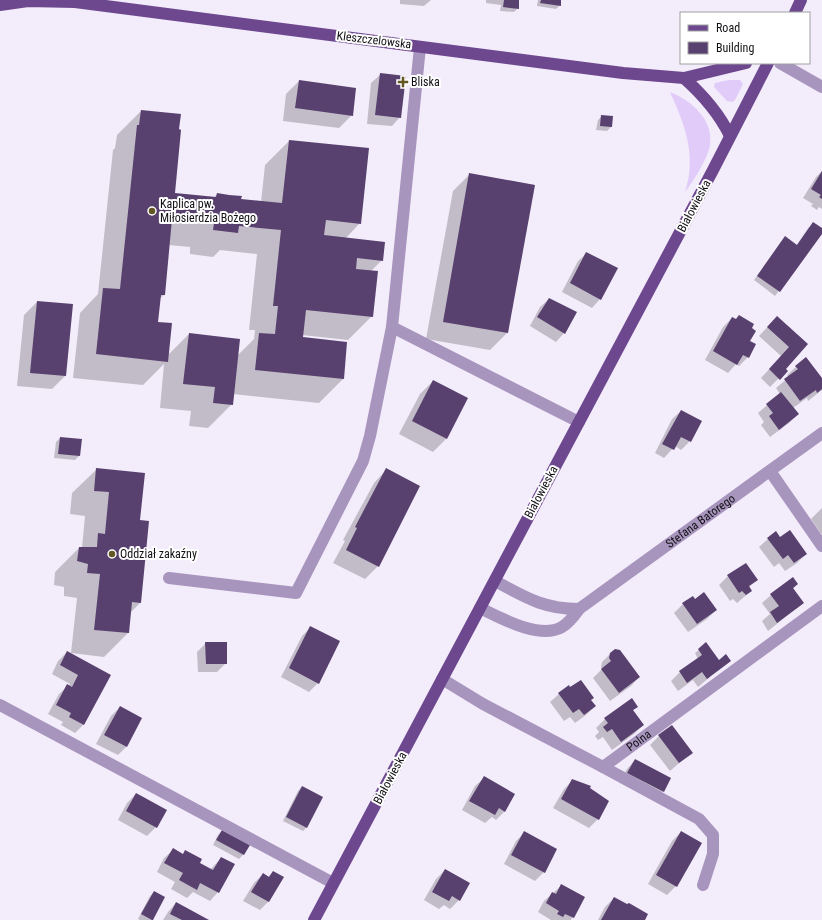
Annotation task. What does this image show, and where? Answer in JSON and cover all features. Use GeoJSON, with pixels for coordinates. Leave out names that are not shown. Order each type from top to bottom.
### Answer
{"type":"FeatureCollection","features":[{"type":"Feature","properties":{"kind":"main road"},"geometry":{"type":"LineString","coordinates":[[796,12],[802,0]]}},
{"type":"Feature","properties":{"kind":"main road","name":"Kleszczelowska"},"geometry":{"type":"LineString","coordinates":[[0,4],[28,1],[75,2],[623,73],[684,78],[742,64]]}},
{"type":"Feature","properties":{"kind":"main road","name":"Białowieska"},"geometry":{"type":"LineString","coordinates":[[314,920],[495,581],[767,64]]}},
{"type":"Feature","properties":{"kind":"main road"},"geometry":{"type":"LineString","coordinates":[[684,78],[705,98],[724,123],[730,136]]}},
{"type":"Feature","properties":{"kind":"street"},"geometry":{"type":"LineString","coordinates":[[169,578],[296,593],[363,461],[370,436],[392,327],[420,46]]}},
{"type":"Feature","properties":{"kind":"street"},"geometry":{"type":"LineString","coordinates":[[782,64],[822,87]]}},
{"type":"Feature","properties":{"kind":"street"},"geometry":{"type":"LineString","coordinates":[[392,327],[579,422]]}},
{"type":"Feature","properties":{"kind":"street","name":"Stefana Batorego"},"geometry":{"type":"LineString","coordinates":[[480,608],[519,626],[536,630],[561,628],[571,620],[579,609],[822,433]]}},
{"type":"Feature","properties":{"kind":"street"},"geometry":{"type":"LineString","coordinates":[[770,471],[822,546]]}},
{"type":"Feature","properties":{"kind":"street"},"geometry":{"type":"LineString","coordinates":[[495,581],[529,599],[542,604],[565,609],[579,609]]}},
{"type":"Feature","properties":{"kind":"street","name":"Polna"},"geometry":{"type":"LineString","coordinates":[[603,767],[822,606]]}},
{"type":"Feature","properties":{"kind":"street"},"geometry":{"type":"LineString","coordinates":[[442,679],[483,704],[699,819],[713,835],[713,854],[703,885]]}},
{"type":"Feature","properties":{"kind":"street"},"geometry":{"type":"LineString","coordinates":[[0,705],[333,883]]}},
{"type":"Feature","properties":{"kind":"shaded area"},"geometry":{"type":"Polygon","coordinates":[[[729,80],[740,80],[743,84],[735,100],[732,102],[727,101],[714,87],[715,83],[729,80]]]}},
{"type":"Feature","properties":{"kind":"shaded area"},"geometry":{"type":"Polygon","coordinates":[[[670,92],[686,100],[699,112],[705,119],[710,136],[709,150],[696,176],[685,192],[690,166],[688,141],[685,129],[670,92]]]}},
{"type":"Feature","properties":{"kind":"building"},"geometry":{"type":"Polygon","coordinates":[[[504,0],[519,0],[519,9],[503,7],[504,0]]]}},
{"type":"Feature","properties":{"kind":"building"},"geometry":{"type":"Polygon","coordinates":[[[541,0],[561,0],[561,6],[540,3],[541,0]]]}},
{"type":"Feature","properties":{"kind":"building"},"geometry":{"type":"Polygon","coordinates":[[[380,73],[406,76],[401,118],[375,115],[380,73]]]}},
{"type":"Feature","properties":{"kind":"building"},"geometry":{"type":"Polygon","coordinates":[[[299,80],[356,88],[353,116],[295,108],[299,80]]]}},
{"type":"Feature","properties":{"kind":"building"},"geometry":{"type":"Polygon","coordinates":[[[141,110],[181,114],[179,129],[181,130],[175,193],[216,197],[217,193],[242,196],[241,199],[282,203],[289,140],[369,148],[361,224],[326,220],[324,235],[385,242],[383,261],[357,258],[356,269],[378,271],[373,317],[306,310],[303,337],[347,342],[344,379],[255,370],[259,333],[275,334],[278,306],[273,306],[281,230],[239,226],[238,233],[213,230],[214,223],[172,219],[165,295],[161,295],[158,322],[172,323],[168,362],[96,354],[103,288],[120,289],[137,125],[139,125],[141,110]]]}},
{"type":"Feature","properties":{"kind":"building"},"geometry":{"type":"Polygon","coordinates":[[[601,115],[613,116],[612,127],[600,126],[601,115]]]}},
{"type":"Feature","properties":{"kind":"building"},"geometry":{"type":"Polygon","coordinates":[[[822,171],[822,199],[819,197],[821,195],[811,189],[822,171]]]}},
{"type":"Feature","properties":{"kind":"building"},"geometry":{"type":"Polygon","coordinates":[[[469,173],[535,185],[508,333],[443,322],[469,173]]]}},
{"type":"Feature","properties":{"kind":"building"},"geometry":{"type":"Polygon","coordinates":[[[813,222],[822,228],[822,234],[780,292],[757,276],[785,236],[797,245],[813,222]]]}},
{"type":"Feature","properties":{"kind":"building"},"geometry":{"type":"Polygon","coordinates":[[[586,252],[618,268],[601,300],[570,283],[586,252]]]}},
{"type":"Feature","properties":{"kind":"building"},"geometry":{"type":"Polygon","coordinates":[[[549,298],[577,312],[565,334],[537,317],[549,298]]]}},
{"type":"Feature","properties":{"kind":"building"},"geometry":{"type":"Polygon","coordinates":[[[37,301],[73,304],[66,376],[30,373],[37,301]]]}},
{"type":"Feature","properties":{"kind":"building"},"geometry":{"type":"Polygon","coordinates":[[[739,315],[754,324],[752,328],[756,331],[750,341],[756,344],[749,358],[743,355],[737,365],[713,351],[732,317],[736,319],[739,315]]]}},
{"type":"Feature","properties":{"kind":"building"},"geometry":{"type":"Polygon","coordinates":[[[777,316],[808,344],[786,369],[788,371],[780,380],[769,369],[789,347],[767,327],[777,316]]]}},
{"type":"Feature","properties":{"kind":"building"},"geometry":{"type":"Polygon","coordinates":[[[189,333],[240,339],[233,405],[213,403],[215,387],[183,384],[189,333]]]}},
{"type":"Feature","properties":{"kind":"building"},"geometry":{"type":"Polygon","coordinates":[[[806,357],[822,378],[822,389],[817,393],[816,390],[800,401],[784,379],[798,369],[795,366],[806,357]]]}},
{"type":"Feature","properties":{"kind":"building"},"geometry":{"type":"Polygon","coordinates":[[[433,380],[468,398],[447,439],[412,421],[433,380]]]}},
{"type":"Feature","properties":{"kind":"building"},"geometry":{"type":"Polygon","coordinates":[[[781,392],[799,414],[779,430],[769,416],[773,413],[766,404],[781,392]]]}},
{"type":"Feature","properties":{"kind":"building"},"geometry":{"type":"Polygon","coordinates":[[[681,410],[702,421],[691,442],[681,437],[674,450],[662,444],[681,410]]]}},
{"type":"Feature","properties":{"kind":"building"},"geometry":{"type":"Polygon","coordinates":[[[60,437],[82,439],[80,456],[58,454],[60,437]]]}},
{"type":"Feature","properties":{"kind":"building","name":"Oddział zakaźny"},"geometry":{"type":"Polygon","coordinates":[[[96,468],[145,473],[140,520],[149,521],[141,603],[132,602],[129,633],[94,630],[100,574],[87,573],[88,564],[77,561],[79,547],[97,547],[98,533],[105,534],[109,492],[94,491],[96,468]]]}},
{"type":"Feature","properties":{"kind":"building"},"geometry":{"type":"Polygon","coordinates":[[[386,468],[420,486],[379,567],[346,550],[357,528],[355,527],[386,468]]]}},
{"type":"Feature","properties":{"kind":"building"},"geometry":{"type":"Polygon","coordinates":[[[790,530],[807,554],[794,563],[788,555],[783,559],[767,538],[776,531],[780,537],[790,530]]]}},
{"type":"Feature","properties":{"kind":"building"},"geometry":{"type":"Polygon","coordinates":[[[746,563],[758,580],[749,586],[752,591],[746,595],[742,591],[739,593],[727,575],[746,563]]]}},
{"type":"Feature","properties":{"kind":"building"},"geometry":{"type":"Polygon","coordinates":[[[793,577],[798,584],[793,588],[804,603],[777,623],[770,612],[779,606],[770,594],[793,577]]]}},
{"type":"Feature","properties":{"kind":"building"},"geometry":{"type":"Polygon","coordinates":[[[704,592],[717,610],[697,624],[682,603],[693,596],[695,599],[704,592]]]}},
{"type":"Feature","properties":{"kind":"building"},"geometry":{"type":"Polygon","coordinates":[[[310,626],[340,641],[319,684],[289,668],[310,626]]]}},
{"type":"Feature","properties":{"kind":"building"},"geometry":{"type":"Polygon","coordinates":[[[205,642],[227,642],[227,664],[206,664],[205,642]]]}},
{"type":"Feature","properties":{"kind":"building"},"geometry":{"type":"Polygon","coordinates":[[[706,642],[719,660],[726,654],[731,661],[707,679],[702,672],[687,683],[679,671],[702,655],[698,649],[706,642]]]}},
{"type":"Feature","properties":{"kind":"building"},"geometry":{"type":"Polygon","coordinates":[[[615,649],[620,650],[640,677],[619,693],[601,669],[611,661],[609,658],[610,653],[615,649]]]}},
{"type":"Feature","properties":{"kind":"building"},"geometry":{"type":"Polygon","coordinates":[[[67,651],[111,675],[84,725],[69,717],[71,713],[56,705],[67,684],[72,687],[78,675],[60,665],[67,651]]]}},
{"type":"Feature","properties":{"kind":"building"},"geometry":{"type":"Polygon","coordinates":[[[581,680],[594,698],[591,700],[596,706],[584,715],[579,709],[573,713],[558,693],[569,685],[570,687],[581,680]]]}},
{"type":"Feature","properties":{"kind":"building"},"geometry":{"type":"Polygon","coordinates":[[[632,698],[638,707],[633,710],[644,725],[621,742],[612,729],[607,732],[603,727],[608,723],[604,718],[632,698]]]}},
{"type":"Feature","properties":{"kind":"building"},"geometry":{"type":"Polygon","coordinates":[[[120,706],[142,718],[127,747],[104,735],[120,706]]]}},
{"type":"Feature","properties":{"kind":"building"},"geometry":{"type":"Polygon","coordinates":[[[672,725],[693,753],[679,763],[658,735],[672,725]]]}},
{"type":"Feature","properties":{"kind":"building"},"geometry":{"type":"Polygon","coordinates":[[[635,759],[671,778],[664,792],[627,773],[635,759]]]}},
{"type":"Feature","properties":{"kind":"building"},"geometry":{"type":"Polygon","coordinates":[[[484,776],[515,794],[505,812],[499,808],[495,815],[469,801],[484,776]]]}},
{"type":"Feature","properties":{"kind":"building"},"geometry":{"type":"Polygon","coordinates":[[[572,779],[591,786],[590,788],[609,801],[599,820],[561,799],[572,779]]]}},
{"type":"Feature","properties":{"kind":"building"},"geometry":{"type":"Polygon","coordinates":[[[302,786],[323,797],[307,828],[286,817],[302,786]]]}},
{"type":"Feature","properties":{"kind":"building"},"geometry":{"type":"Polygon","coordinates":[[[136,793],[167,810],[157,828],[126,811],[136,793]]]}},
{"type":"Feature","properties":{"kind":"building"},"geometry":{"type":"Polygon","coordinates":[[[222,830],[250,845],[244,855],[216,840],[222,830]]]}},
{"type":"Feature","properties":{"kind":"building"},"geometry":{"type":"Polygon","coordinates":[[[524,831],[557,849],[545,873],[511,855],[524,831]]]}},
{"type":"Feature","properties":{"kind":"building"},"geometry":{"type":"Polygon","coordinates":[[[681,831],[702,843],[677,887],[656,875],[681,831]]]}},
{"type":"Feature","properties":{"kind":"building"},"geometry":{"type":"Polygon","coordinates":[[[173,848],[183,854],[185,850],[202,859],[200,863],[213,870],[221,857],[235,864],[219,893],[200,883],[197,890],[179,880],[183,873],[164,863],[173,848]]]}},
{"type":"Feature","properties":{"kind":"building"},"geometry":{"type":"Polygon","coordinates":[[[445,869],[470,883],[460,901],[452,896],[449,901],[432,892],[445,869]]]}},
{"type":"Feature","properties":{"kind":"building"},"geometry":{"type":"Polygon","coordinates":[[[273,871],[284,877],[269,902],[251,892],[263,873],[269,877],[273,871]]]}},
{"type":"Feature","properties":{"kind":"building"},"geometry":{"type":"Polygon","coordinates":[[[561,884],[585,897],[574,918],[565,914],[563,917],[557,914],[559,911],[546,903],[552,892],[556,894],[561,884]]]}},
{"type":"Feature","properties":{"kind":"building"},"geometry":{"type":"Polygon","coordinates":[[[154,891],[165,897],[152,920],[141,914],[154,891]]]}},
{"type":"Feature","properties":{"kind":"building"},"geometry":{"type":"Polygon","coordinates":[[[614,897],[627,904],[629,903],[648,914],[645,920],[601,920],[614,897]]]}},
{"type":"Feature","properties":{"kind":"building"},"geometry":{"type":"Polygon","coordinates":[[[176,902],[209,920],[182,920],[170,914],[176,902]]]}},
{"type":"Feature","properties":{"kind":"place","name":"Bliska"},"geometry":{"type":"Point","coordinates":[403,82]}},
{"type":"Feature","properties":{"kind":"place","name":"Kaplica pw. Miłosierdzia Bożego"},"geometry":{"type":"Point","coordinates":[152,211]}},
{"type":"Feature","properties":{"kind":"place","name":"Oddział zakaźny"},"geometry":{"type":"Point","coordinates":[112,554]}}]}
